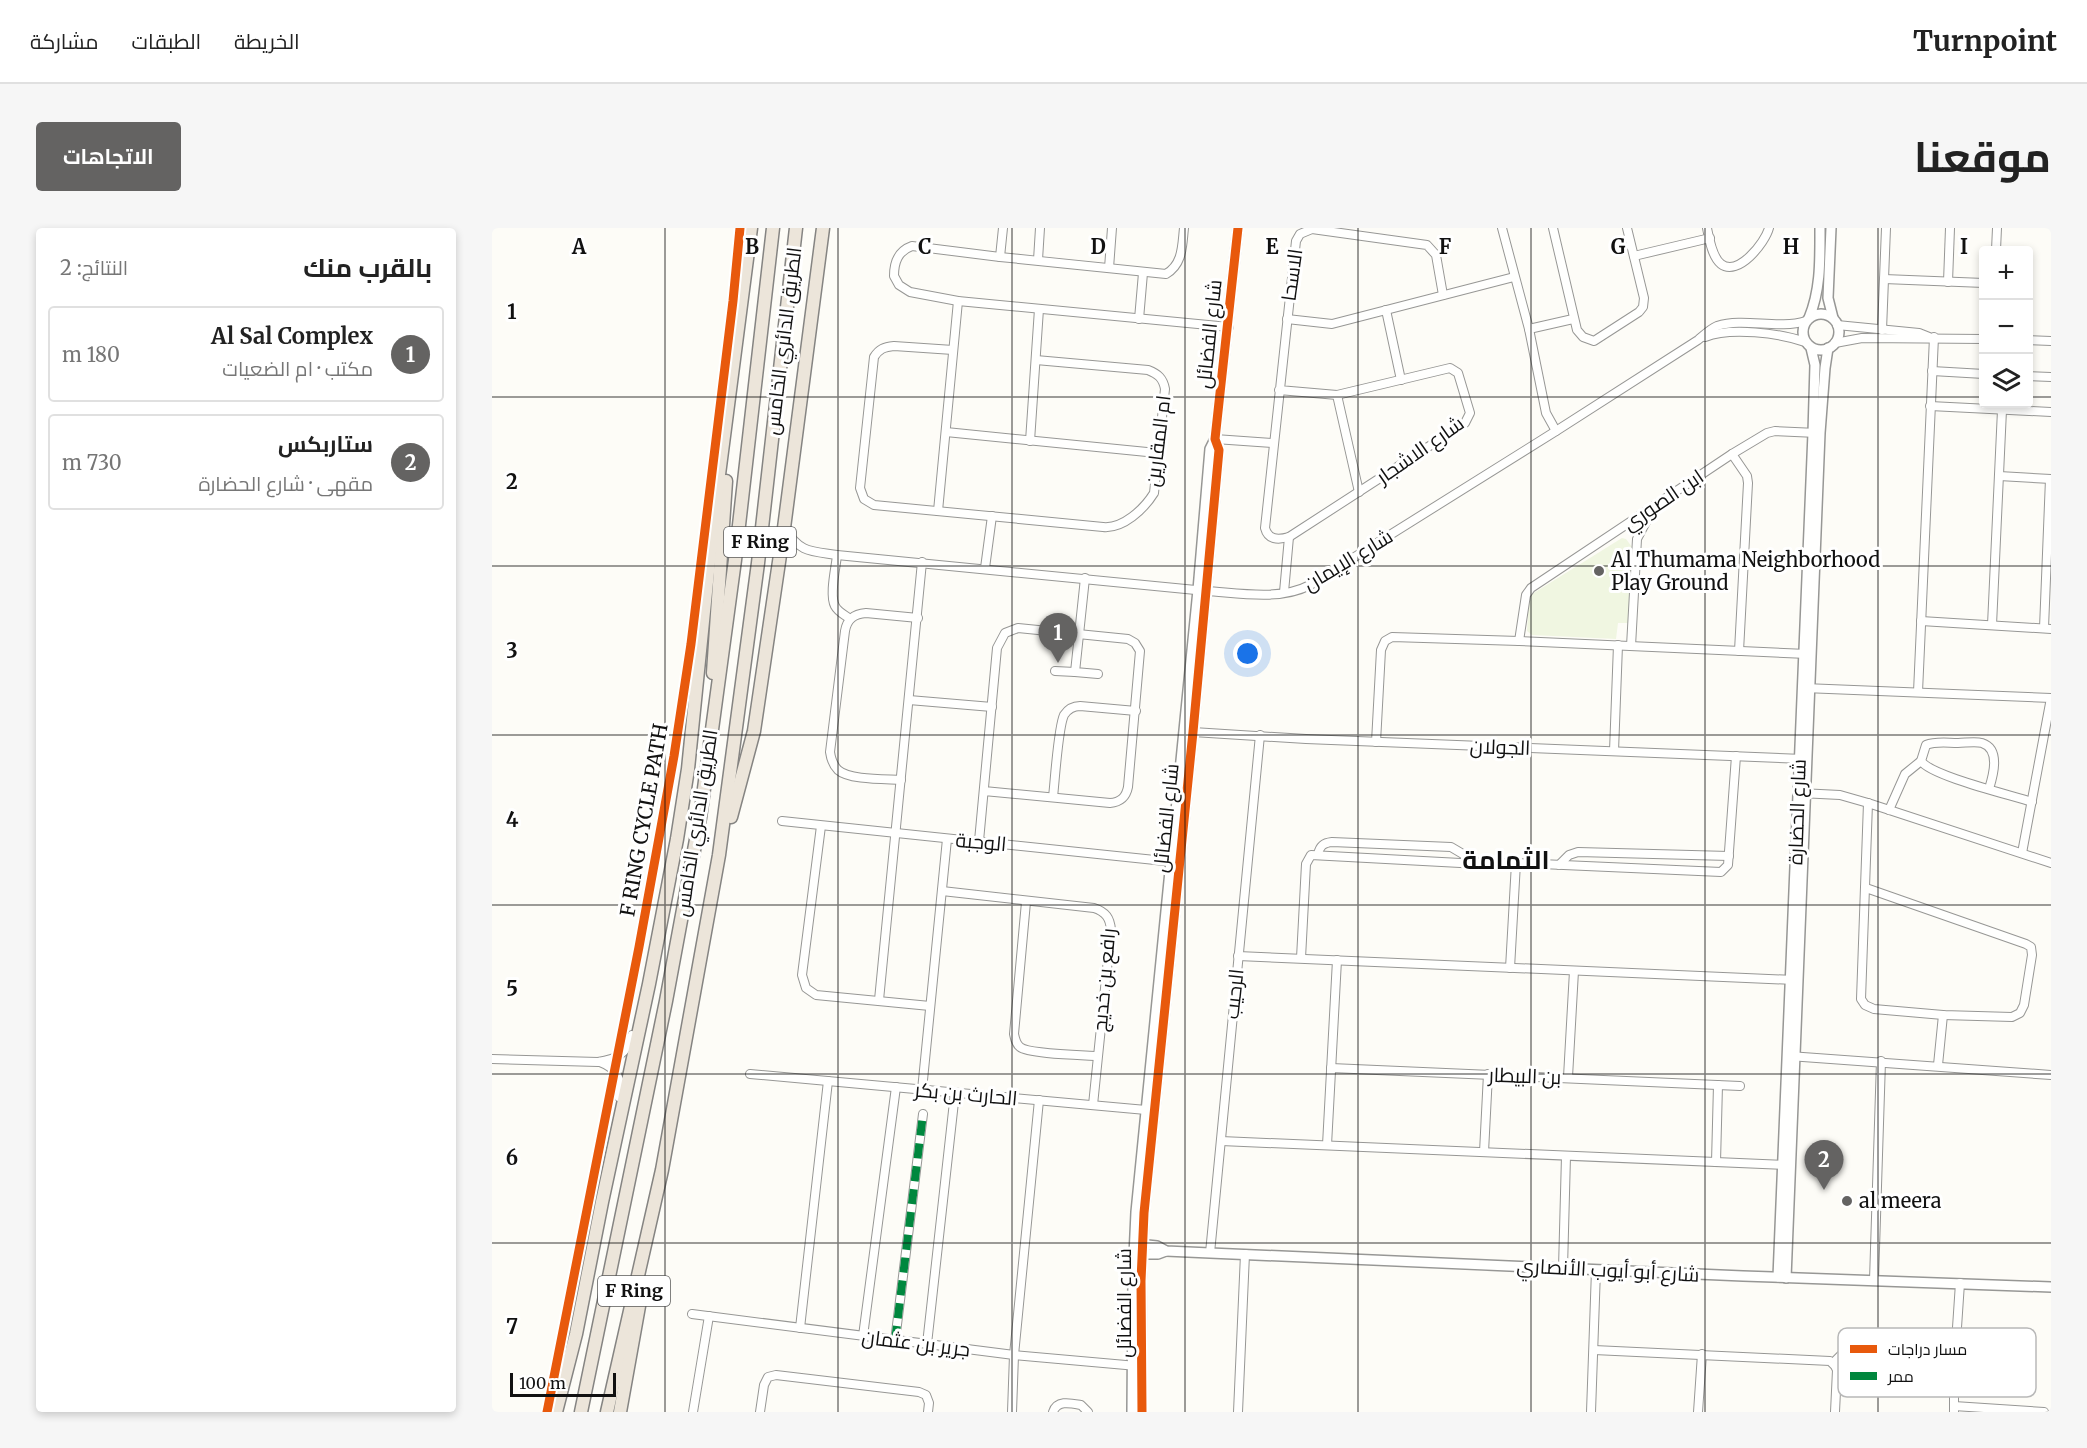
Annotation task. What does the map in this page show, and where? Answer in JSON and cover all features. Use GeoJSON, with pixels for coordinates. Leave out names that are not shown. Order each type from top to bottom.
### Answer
{"type":"FeatureCollection","features":[{"type":"Feature","properties":{"kind":"highway"},"geometry":{"type":"LineString","coordinates":[[556,1412],[576,1334],[670,880],[688,769],[714,513],[751,228]]}},
{"type":"Feature","properties":{"kind":"highway","name":"الطريق الدائري الخامس"},"geometry":{"type":"LineString","coordinates":[[581,1412],[666,1001],[700,818],[735,560],[773,228]]}},
{"type":"Feature","properties":{"kind":"highway","name":"الطريق الدائري الخامس"},"geometry":{"type":"LineString","coordinates":[[607,1412],[662,1170],[719,855],[756,575],[796,228]]}},
{"type":"Feature","properties":{"kind":"highway"},"geometry":{"type":"LineString","coordinates":[[719,855],[754,731],[784,528],[823,228]]}},
{"type":"Feature","properties":{"kind":"highway"},"geometry":{"type":"LineString","coordinates":[[711,734],[713,647],[733,376]]}},
{"type":"Feature","properties":{"kind":"highway"},"geometry":{"type":"LineString","coordinates":[[621,1412],[662,1170]]}},
{"type":"Feature","properties":{"kind":"highway"},"geometry":{"type":"LineString","coordinates":[[572,1412],[592,1353]]}},
{"type":"Feature","properties":{"kind":"street"},"geometry":{"type":"LineString","coordinates":[[1000,257],[1003,228]]}},
{"type":"Feature","properties":{"kind":"street"},"geometry":{"type":"LineString","coordinates":[[1038,260],[1040,228]]}},
{"type":"Feature","properties":{"kind":"street"},"geometry":{"type":"LineString","coordinates":[[1109,268],[1112,228]]}},
{"type":"Feature","properties":{"kind":"street"},"geometry":{"type":"LineString","coordinates":[[1184,228],[1181,254],[1174,270],[1166,274],[912,246],[898,254],[894,270],[896,281],[903,289],[958,301],[1229,327]]}},
{"type":"Feature","properties":{"kind":"street","name":"شارع الفضائل"},"geometry":{"type":"LineString","coordinates":[[1142,1412],[1137,1366],[1138,1249],[1151,1144],[1176,862],[1193,732],[1202,639],[1198,634],[1201,600],[1219,450],[1215,439],[1238,228]]}},
{"type":"Feature","properties":{"kind":"street"},"geometry":{"type":"LineString","coordinates":[[1502,228],[1529,329],[1546,412],[1556,431]]}},
{"type":"Feature","properties":{"kind":"street"},"geometry":{"type":"LineString","coordinates":[[1553,228],[1573,319],[1579,334],[1594,341],[1643,308],[1644,298],[1627,228]]}},
{"type":"Feature","properties":{"kind":"street"},"geometry":{"type":"LineString","coordinates":[[1707,228],[1718,260],[1721,264],[1733,267],[1741,264],[1750,256],[1765,238],[1769,228]]}},
{"type":"Feature","properties":{"kind":"street"},"geometry":{"type":"LineString","coordinates":[[1821,228],[1818,291],[1803,329],[1808,345],[1820,350],[1862,338],[1979,339]]}},
{"type":"Feature","properties":{"kind":"street"},"geometry":{"type":"LineString","coordinates":[[1831,228],[1828,298],[1839,334],[1832,345]]}},
{"type":"Feature","properties":{"kind":"street"},"geometry":{"type":"LineString","coordinates":[[1882,330],[1886,228]]}},
{"type":"Feature","properties":{"kind":"street"},"geometry":{"type":"LineString","coordinates":[[1948,282],[1950,228]]}},
{"type":"Feature","properties":{"kind":"street"},"geometry":{"type":"LineString","coordinates":[[1996,246],[1997,228]]}},
{"type":"Feature","properties":{"kind":"street","name":"الاسحا"},"geometry":{"type":"LineString","coordinates":[[1288,537],[1276,539],[1267,534],[1265,528],[1296,241],[1300,234],[1312,229],[1427,245],[1436,255],[1443,295]]}},
{"type":"Feature","properties":{"kind":"street"},"geometry":{"type":"LineString","coordinates":[[1634,256],[1710,238]]}},
{"type":"Feature","properties":{"kind":"street"},"geometry":{"type":"LineString","coordinates":[[1139,318],[1143,273]]}},
{"type":"Feature","properties":{"kind":"street"},"geometry":{"type":"LineString","coordinates":[[1287,319],[1332,324],[1514,277]]}},
{"type":"Feature","properties":{"kind":"street"},"geometry":{"type":"LineString","coordinates":[[1884,279],[1979,283]]}},
{"type":"Feature","properties":{"kind":"street"},"geometry":{"type":"LineString","coordinates":[[938,511],[958,301]]}},
{"type":"Feature","properties":{"kind":"street"},"geometry":{"type":"LineString","coordinates":[[1030,441],[1039,309]]}},
{"type":"Feature","properties":{"kind":"street"},"geometry":{"type":"LineString","coordinates":[[1386,310],[1401,380]]}},
{"type":"Feature","properties":{"kind":"street"},"geometry":{"type":"LineString","coordinates":[[1808,319],[1821,313],[1835,322],[1925,334],[1932,337]]}},
{"type":"Feature","properties":{"kind":"street"},"geometry":{"type":"LineString","coordinates":[[1529,329],[1573,319]]}},
{"type":"Feature","properties":{"kind":"street","name":"شارع الإيمان"},"geometry":{"type":"LineString","coordinates":[[784,528],[797,546],[810,551],[837,555],[1202,590],[1267,594],[1302,589],[1556,431],[1717,326],[1784,325],[1808,319]]}},
{"type":"Feature","properties":{"kind":"street","name":"شارع الإيمان"},"geometry":{"type":"LineString","coordinates":[[1698,340],[1720,333],[1734,332],[1774,334],[1808,345]]}},
{"type":"Feature","properties":{"kind":"street"},"geometry":{"type":"LineString","coordinates":[[1918,692],[1932,337]]}},
{"type":"Feature","properties":{"kind":"street"},"geometry":{"type":"LineString","coordinates":[[2033,340],[2051,341]]}},
{"type":"Feature","properties":{"kind":"street","name":"شارع الحضارة"},"geometry":{"type":"LineString","coordinates":[[1782,1278],[1817,433],[1815,365],[1808,345]]}},
{"type":"Feature","properties":{"kind":"street","name":"شارع الحضارة"},"geometry":{"type":"LineString","coordinates":[[1817,433],[1825,368],[1832,345]]}},
{"type":"Feature","properties":{"kind":"street","name":"ام المقارين"},"geometry":{"type":"LineString","coordinates":[[953,350],[894,346],[878,350],[874,357],[860,488],[864,499],[874,506],[1103,527],[1122,524],[1148,501],[1154,492],[1165,389],[1161,377],[1148,370],[1036,360]]}},
{"type":"Feature","properties":{"kind":"street","name":"شارع الاشجار"},"geometry":{"type":"LineString","coordinates":[[1279,390],[1337,395],[1450,368],[1458,373],[1470,413],[1465,423],[1288,537]]}},
{"type":"Feature","properties":{"kind":"street"},"geometry":{"type":"LineString","coordinates":[[1932,371],[1979,374]]}},
{"type":"Feature","properties":{"kind":"street"},"geometry":{"type":"LineString","coordinates":[[2033,376],[2051,377]]}},
{"type":"Feature","properties":{"kind":"street"},"geometry":{"type":"LineString","coordinates":[[1337,395],[1359,492]]}},
{"type":"Feature","properties":{"kind":"street"},"geometry":{"type":"LineString","coordinates":[[1930,406],[2051,412]]}},
{"type":"Feature","properties":{"kind":"street"},"geometry":{"type":"LineString","coordinates":[[1992,625],[2002,410]]}},
{"type":"Feature","properties":{"kind":"street","name":"ابن الصوري"},"geometry":{"type":"LineString","coordinates":[[1519,641],[1526,596],[1531,588],[1767,433],[1775,431],[1817,433]]}},
{"type":"Feature","properties":{"kind":"street"},"geometry":{"type":"LineString","coordinates":[[946,432],[1157,453]]}},
{"type":"Feature","properties":{"kind":"street"},"geometry":{"type":"LineString","coordinates":[[1138,1249],[1146,1110],[1176,862],[1187,696],[1202,590],[1203,538],[1210,449],[1215,439],[1273,444]]}},
{"type":"Feature","properties":{"kind":"street"},"geometry":{"type":"LineString","coordinates":[[1732,454],[1747,476],[1748,483],[1739,651]]}},
{"type":"Feature","properties":{"kind":"street"},"geometry":{"type":"LineString","coordinates":[[1921,621],[2048,628],[2050,479],[1999,476]]}},
{"type":"Feature","properties":{"kind":"street"},"geometry":{"type":"LineString","coordinates":[[1631,646],[1637,539],[1656,504]]}},
{"type":"Feature","properties":{"kind":"street"},"geometry":{"type":"LineString","coordinates":[[985,568],[992,516]]}},
{"type":"Feature","properties":{"kind":"street"},"geometry":{"type":"LineString","coordinates":[[1284,592],[1288,537]]}},
{"type":"Feature","properties":{"kind":"street"},"geometry":{"type":"LineString","coordinates":[[837,555],[834,605],[850,619]]}},
{"type":"Feature","properties":{"kind":"street"},"geometry":{"type":"LineString","coordinates":[[879,1000],[922,562]]}},
{"type":"Feature","properties":{"kind":"street"},"geometry":{"type":"LineString","coordinates":[[1075,672],[1085,578]]}},
{"type":"Feature","properties":{"kind":"street"},"geometry":{"type":"LineString","coordinates":[[901,780],[850,776],[839,772],[833,764],[830,752],[845,631],[850,619],[857,614],[866,613],[918,618]]}},
{"type":"Feature","properties":{"kind":"street"},"geometry":{"type":"LineString","coordinates":[[980,841],[984,791],[997,648],[1005,633],[1018,628],[1079,633],[1128,639],[1138,646],[1136,711],[1127,794],[1122,800],[1110,803],[984,791]]}},
{"type":"Feature","properties":{"kind":"street"},"geometry":{"type":"LineString","coordinates":[[1376,742],[1381,650],[1385,641],[1392,637],[1808,654]]}},
{"type":"Feature","properties":{"kind":"street"},"geometry":{"type":"LineString","coordinates":[[1614,752],[1618,645]]}},
{"type":"Feature","properties":{"kind":"street"},"geometry":{"type":"LineString","coordinates":[[1055,671],[1098,674]]}},
{"type":"Feature","properties":{"kind":"street"},"geometry":{"type":"LineString","coordinates":[[1806,688],[2051,698],[2022,853]]}},
{"type":"Feature","properties":{"kind":"street"},"geometry":{"type":"LineString","coordinates":[[1187,696],[1190,700],[1188,728],[1193,732]]}},
{"type":"Feature","properties":{"kind":"street"},"geometry":{"type":"LineString","coordinates":[[909,700],[992,707]]}},
{"type":"Feature","properties":{"kind":"street"},"geometry":{"type":"LineString","coordinates":[[1053,797],[1062,722],[1068,710],[1080,706],[1136,711]]}},
{"type":"Feature","properties":{"kind":"street","name":"الجولان"},"geometry":{"type":"LineString","coordinates":[[1193,732],[1306,739],[1803,759]]}},
{"type":"Feature","properties":{"kind":"street","name":"الرحيب"},"geometry":{"type":"LineString","coordinates":[[1209,1253],[1260,735]]}},
{"type":"Feature","properties":{"kind":"street"},"geometry":{"type":"LineString","coordinates":[[1889,810],[1905,774],[1921,761],[1926,745],[1934,742],[1982,743],[1989,748],[1993,756],[1994,772],[1989,789]]}},
{"type":"Feature","properties":{"kind":"street"},"geometry":{"type":"LineString","coordinates":[[1301,958],[1306,864],[1311,855],[1479,864],[1516,863],[1721,872],[1728,865],[1736,756]]}},
{"type":"Feature","properties":{"kind":"street"},"geometry":{"type":"LineString","coordinates":[[1921,761],[1929,769],[2032,802]]}},
{"type":"Feature","properties":{"kind":"street"},"geometry":{"type":"LineString","coordinates":[[1802,793],[1840,795],[2051,863]]}},
{"type":"Feature","properties":{"kind":"street"},"geometry":{"type":"LineString","coordinates":[[1866,888],[2031,947],[2032,955],[2024,1005],[2020,1013],[2012,1017],[1943,1016],[1874,1009],[1861,999],[1868,803]]}},
{"type":"Feature","properties":{"kind":"street","name":"الوجبة"},"geometry":{"type":"LineString","coordinates":[[782,821],[1176,862]]}},
{"type":"Feature","properties":{"kind":"street"},"geometry":{"type":"LineString","coordinates":[[821,826],[802,975],[803,983],[810,992],[816,995],[930,1005]]}},
{"type":"Feature","properties":{"kind":"street"},"geometry":{"type":"LineString","coordinates":[[922,1090],[947,839]]}},
{"type":"Feature","properties":{"kind":"street"},"geometry":{"type":"LineString","coordinates":[[1318,854],[1320,847],[1332,842],[1451,847],[1479,864]]}},
{"type":"Feature","properties":{"kind":"street"},"geometry":{"type":"LineString","coordinates":[[1559,865],[1569,855],[1578,852],[1729,856]]}},
{"type":"Feature","properties":{"kind":"street"},"geometry":{"type":"LineString","coordinates":[[1510,968],[1516,863]]}},
{"type":"Feature","properties":{"kind":"street","name":"رافع بن خديج"},"geometry":{"type":"LineString","coordinates":[[942,891],[1094,908],[1106,914],[1111,930],[1093,1105]]}},
{"type":"Feature","properties":{"kind":"street"},"geometry":{"type":"LineString","coordinates":[[1026,902],[1014,1034],[1016,1041],[1019,1046],[1030,1050],[1097,1056]]}},
{"type":"Feature","properties":{"kind":"street"},"geometry":{"type":"LineString","coordinates":[[1238,956],[1794,980]]}},
{"type":"Feature","properties":{"kind":"street"},"geometry":{"type":"LineString","coordinates":[[1327,1145],[1337,960]]}},
{"type":"Feature","properties":{"kind":"street"},"geometry":{"type":"LineString","coordinates":[[1568,1077],[1574,970]]}},
{"type":"Feature","properties":{"kind":"street"},"geometry":{"type":"LineString","coordinates":[[492,1059],[598,1062],[618,1058],[628,1048],[640,1002],[649,984]]}},
{"type":"Feature","properties":{"kind":"street"},"geometry":{"type":"LineString","coordinates":[[1938,1065],[1943,1016]]}},
{"type":"Feature","properties":{"kind":"street"},"geometry":{"type":"LineString","coordinates":[[1791,1056],[2051,1075]]}},
{"type":"Feature","properties":{"kind":"street"},"geometry":{"type":"LineString","coordinates":[[1874,1280],[1881,1061]]}},
{"type":"Feature","properties":{"kind":"street"},"geometry":{"type":"LineString","coordinates":[[598,1062],[613,1069],[621,1085],[608,1149],[609,1172]]}},
{"type":"Feature","properties":{"kind":"street","name":"بن البيطار"},"geometry":{"type":"LineString","coordinates":[[1331,1068],[1740,1086]]}},
{"type":"Feature","properties":{"kind":"street","name":"الحارث بن بكر"},"geometry":{"type":"LineString","coordinates":[[750,1074],[1146,1110]]}},
{"type":"Feature","properties":{"kind":"street"},"geometry":{"type":"LineString","coordinates":[[1484,1152],[1488,1074]]}},
{"type":"Feature","properties":{"kind":"street"},"geometry":{"type":"LineString","coordinates":[[800,1328],[828,1081]]}},
{"type":"Feature","properties":{"kind":"street"},"geometry":{"type":"LineString","coordinates":[[1716,1162],[1718,1084]]}},
{"type":"Feature","properties":{"kind":"street"},"geometry":{"type":"LineString","coordinates":[[863,1336],[896,1088]]}},
{"type":"Feature","properties":{"kind":"street"},"geometry":{"type":"LineString","coordinates":[[927,1344],[955,1093]]}},
{"type":"Feature","properties":{"kind":"street"},"geometry":{"type":"LineString","coordinates":[[1012,1412],[1014,1355],[1039,1100]]}},
{"type":"Feature","properties":{"kind":"street"},"geometry":{"type":"LineString","coordinates":[[1146,1110],[1150,1116],[1151,1144]]}},
{"type":"Feature","properties":{"kind":"street"},"geometry":{"type":"LineString","coordinates":[[895,1341],[922,1114]]}},
{"type":"Feature","properties":{"kind":"street"},"geometry":{"type":"LineString","coordinates":[[1221,1141],[1786,1165]]}},
{"type":"Feature","properties":{"kind":"street"},"geometry":{"type":"LineString","coordinates":[[1563,1268],[1566,1156]]}},
{"type":"Feature","properties":{"kind":"street","name":"شارع أبو أيوب الأنصاري"},"geometry":{"type":"LineString","coordinates":[[1138,1249],[1157,1246],[1166,1251],[1209,1253],[1782,1278],[2051,1287]]}},
{"type":"Feature","properties":{"kind":"street"},"geometry":{"type":"LineString","coordinates":[[1238,1412],[1245,1254]]}},
{"type":"Feature","properties":{"kind":"street"},"geometry":{"type":"LineString","coordinates":[[1591,1412],[1596,1270]]}},
{"type":"Feature","properties":{"kind":"street"},"geometry":{"type":"LineString","coordinates":[[1957,1328],[1960,1283]]}},
{"type":"Feature","properties":{"kind":"street","name":"جرير بن عثمان"},"geometry":{"type":"LineString","coordinates":[[692,1314],[1014,1355],[1137,1366]]}},
{"type":"Feature","properties":{"kind":"street"},"geometry":{"type":"LineString","coordinates":[[693,1412],[709,1316]]}},
{"type":"Feature","properties":{"kind":"street"},"geometry":{"type":"LineString","coordinates":[[1594,1350],[1826,1361],[1833,1363],[1837,1370],[1835,1412]]}},
{"type":"Feature","properties":{"kind":"street"},"geometry":{"type":"LineString","coordinates":[[1698,1412],[1702,1354]]}},
{"type":"Feature","properties":{"kind":"street"},"geometry":{"type":"LineString","coordinates":[[1833,1363],[1838,1357]]}},
{"type":"Feature","properties":{"kind":"street"},"geometry":{"type":"LineString","coordinates":[[1132,1412],[1137,1366]]}},
{"type":"Feature","properties":{"kind":"street"},"geometry":{"type":"LineString","coordinates":[[760,1412],[764,1385],[768,1377],[776,1374],[919,1392],[926,1395],[929,1403],[928,1412]]}},
{"type":"Feature","properties":{"kind":"street"},"geometry":{"type":"LineString","coordinates":[[1053,1412],[1055,1407],[1062,1403],[1081,1405],[1088,1412]]}},
{"type":"Feature","properties":{"kind":"street"},"geometry":{"type":"LineString","coordinates":[[1954,1409],[2044,1412]]}},
{"type":"Feature","properties":{"kind":"green space","name":"Al Thumama Neighborhood Play Ground"},"geometry":{"type":"Polygon","coordinates":[[[1622,538],[1626,539],[1632,547],[1629,623],[1618,623],[1616,639],[1532,635],[1527,631],[1529,596],[1622,538]]]}},
{"type":"Feature","properties":{"kind":"marked path"},"geometry":{"type":"LineString","coordinates":[[895,1341],[923,1114]]}},
{"type":"Feature","properties":{"kind":"cycle path","name":"F RING CYCLE PATH"},"geometry":{"type":"LineString","coordinates":[[547,1412],[639,947],[674,756],[691,644],[740,228]]}},
{"type":"Feature","properties":{"kind":"cycle path"},"geometry":{"type":"LineString","coordinates":[[1142,1412],[1141,1281],[1144,1213],[1193,732],[1219,450],[1215,439],[1238,228]]}},
{"type":"Feature","properties":{"kind":"place","name":"Al Thumama Neighborhood Play Ground"},"geometry":{"type":"Point","coordinates":[1599,571]}},
{"type":"Feature","properties":{"kind":"place","name":"Al Sal Complex"},"geometry":{"type":"Point","coordinates":[1058,663]}},
{"type":"Feature","properties":{"kind":"place","name":"ستاربكس"},"geometry":{"type":"Point","coordinates":[1824,1190]}},
{"type":"Feature","properties":{"kind":"place","name":"al meera"},"geometry":{"type":"Point","coordinates":[1847,1201]}},
{"type":"Feature","properties":{"kind":"district","name":"الثمامة"},"geometry":{"type":"Point","coordinates":[1506,860]}}]}
